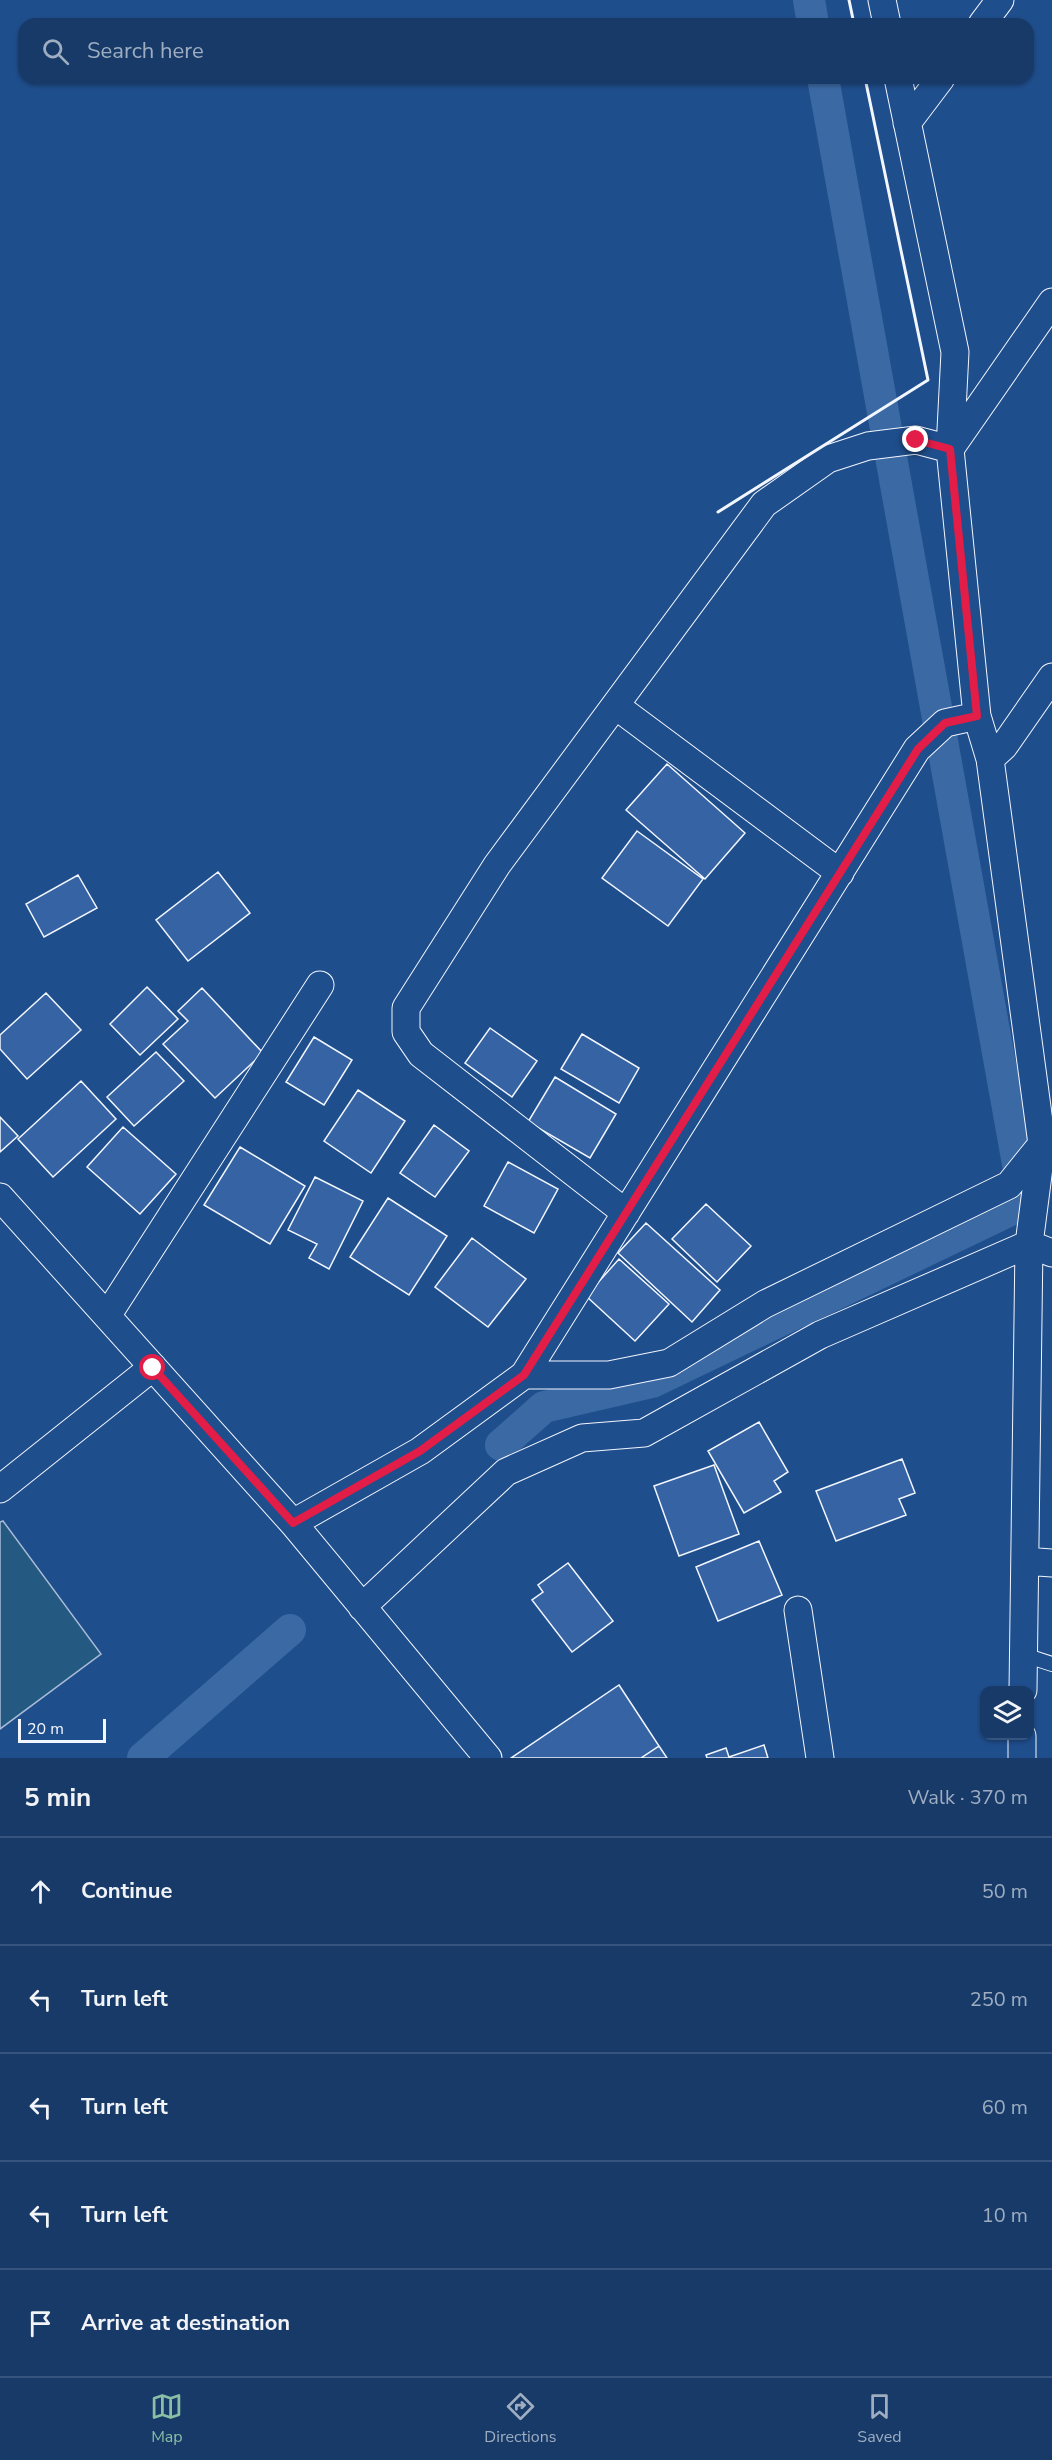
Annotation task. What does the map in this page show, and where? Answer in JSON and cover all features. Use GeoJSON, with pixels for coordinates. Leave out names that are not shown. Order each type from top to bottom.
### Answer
{"type":"FeatureCollection","features":[{"type":"Feature","properties":{"kind":"street"},"geometry":{"type":"LineString","coordinates":[[882,0],[886,18]]}},
{"type":"Feature","properties":{"kind":"street"},"geometry":{"type":"LineString","coordinates":[[986,18],[1000,0]]}},
{"type":"Feature","properties":{"kind":"street"},"geometry":{"type":"LineString","coordinates":[[899,84],[955,352],[950,449],[977,716],[990,759],[1047,1138],[1025,1562],[1023,1686]]}},
{"type":"Feature","properties":{"kind":"street"},"geometry":{"type":"LineString","coordinates":[[907,123],[936,84]]}},
{"type":"Feature","properties":{"kind":"street"},"geometry":{"type":"LineString","coordinates":[[950,449],[1052,302]]}},
{"type":"Feature","properties":{"kind":"street"},"geometry":{"type":"LineString","coordinates":[[626,1213],[421,1054],[406,1032],[406,1008],[497,866],[764,504],[828,459],[868,446],[916,440],[950,449]]}},
{"type":"Feature","properties":{"kind":"street"},"geometry":{"type":"LineString","coordinates":[[990,759],[1004,746],[1052,677]]}},
{"type":"Feature","properties":{"kind":"street"},"geometry":{"type":"LineString","coordinates":[[616,706],[840,873]]}},
{"type":"Feature","properties":{"kind":"street"},"geometry":{"type":"LineString","coordinates":[[293,1523],[420,1451],[524,1375],[918,749],[945,723],[977,716]]}},
{"type":"Feature","properties":{"kind":"street"},"geometry":{"type":"LineString","coordinates":[[106,1316],[320,985]]}},
{"type":"Feature","properties":{"kind":"street"},"geometry":{"type":"LineString","coordinates":[[524,1375],[609,1375],[669,1363],[765,1304],[1009,1185],[1047,1138]]}},
{"type":"Feature","properties":{"kind":"street"},"geometry":{"type":"LineString","coordinates":[[0,1197],[293,1523],[488,1758]]}},
{"type":"Feature","properties":{"kind":"street"},"geometry":{"type":"LineString","coordinates":[[362,1607],[506,1472],[582,1438],[644,1433],[820,1335],[1040,1248]]}},
{"type":"Feature","properties":{"kind":"street"},"geometry":{"type":"LineString","coordinates":[[0,1490],[153,1368]]}},
{"type":"Feature","properties":{"kind":"street"},"geometry":{"type":"LineString","coordinates":[[1025,1562],[1052,1563]]}},
{"type":"Feature","properties":{"kind":"street"},"geometry":{"type":"LineString","coordinates":[[798,1610],[820,1758]]}},
{"type":"Feature","properties":{"kind":"street"},"geometry":{"type":"LineString","coordinates":[[1022,1758],[1023,1740]]}},
{"type":"Feature","properties":{"kind":"lane"},"geometry":{"type":"LineString","coordinates":[[1024,1654],[1052,1664]]}},
{"type":"Feature","properties":{"kind":"shaded area"},"geometry":{"type":"Polygon","coordinates":[[[3,1521],[101,1654],[0,1729],[0,1522],[3,1521]]]}},
{"type":"Feature","properties":{"kind":"building"},"geometry":{"type":"Polygon","coordinates":[[[667,764],[745,833],[705,879],[626,810],[667,764]]]}},
{"type":"Feature","properties":{"kind":"building"},"geometry":{"type":"Polygon","coordinates":[[[637,831],[703,879],[668,926],[602,878],[637,831]]]}},
{"type":"Feature","properties":{"kind":"building"},"geometry":{"type":"Polygon","coordinates":[[[218,872],[250,913],[188,961],[156,920],[218,872]]]}},
{"type":"Feature","properties":{"kind":"building"},"geometry":{"type":"Polygon","coordinates":[[[78,875],[97,908],[44,937],[26,904],[78,875]]]}},
{"type":"Feature","properties":{"kind":"building"},"geometry":{"type":"Polygon","coordinates":[[[147,987],[178,1019],[140,1055],[110,1024],[147,987]]]}},
{"type":"Feature","properties":{"kind":"building"},"geometry":{"type":"Polygon","coordinates":[[[202,988],[263,1053],[215,1098],[163,1044],[188,1021],[178,1011],[202,988]]]}},
{"type":"Feature","properties":{"kind":"building"},"geometry":{"type":"Polygon","coordinates":[[[46,993],[81,1030],[27,1079],[0,1049],[0,1035],[46,993]]]}},
{"type":"Feature","properties":{"kind":"building"},"geometry":{"type":"Polygon","coordinates":[[[490,1028],[537,1061],[512,1097],[465,1063],[490,1028]]]}},
{"type":"Feature","properties":{"kind":"building"},"geometry":{"type":"Polygon","coordinates":[[[582,1034],[639,1068],[619,1103],[561,1069],[582,1034]]]}},
{"type":"Feature","properties":{"kind":"building"},"geometry":{"type":"Polygon","coordinates":[[[314,1037],[352,1060],[324,1105],[286,1082],[314,1037]]]}},
{"type":"Feature","properties":{"kind":"building"},"geometry":{"type":"Polygon","coordinates":[[[156,1052],[184,1081],[134,1126],[107,1097],[156,1052]]]}},
{"type":"Feature","properties":{"kind":"building"},"geometry":{"type":"Polygon","coordinates":[[[555,1077],[616,1114],[590,1158],[528,1122],[555,1077]]]}},
{"type":"Feature","properties":{"kind":"building"},"geometry":{"type":"Polygon","coordinates":[[[81,1081],[116,1119],[53,1177],[18,1139],[81,1081]]]}},
{"type":"Feature","properties":{"kind":"building"},"geometry":{"type":"Polygon","coordinates":[[[358,1090],[405,1121],[371,1173],[324,1141],[358,1090]]]}},
{"type":"Feature","properties":{"kind":"building"},"geometry":{"type":"Polygon","coordinates":[[[0,1117],[18,1136],[0,1152],[0,1117]]]}},
{"type":"Feature","properties":{"kind":"building"},"geometry":{"type":"Polygon","coordinates":[[[434,1125],[469,1151],[435,1197],[400,1173],[434,1125]]]}},
{"type":"Feature","properties":{"kind":"building"},"geometry":{"type":"Polygon","coordinates":[[[123,1127],[176,1174],[140,1214],[87,1167],[123,1127]]]}},
{"type":"Feature","properties":{"kind":"building"},"geometry":{"type":"Polygon","coordinates":[[[240,1147],[305,1186],[270,1244],[204,1205],[240,1147]]]}},
{"type":"Feature","properties":{"kind":"building"},"geometry":{"type":"Polygon","coordinates":[[[508,1162],[558,1189],[534,1233],[484,1206],[508,1162]]]}},
{"type":"Feature","properties":{"kind":"building"},"geometry":{"type":"Polygon","coordinates":[[[315,1177],[363,1201],[329,1269],[309,1258],[317,1244],[288,1230],[315,1177]]]}},
{"type":"Feature","properties":{"kind":"building"},"geometry":{"type":"Polygon","coordinates":[[[388,1198],[447,1236],[409,1295],[350,1257],[388,1198]]]}},
{"type":"Feature","properties":{"kind":"building"},"geometry":{"type":"Polygon","coordinates":[[[706,1204],[751,1246],[717,1282],[672,1239],[706,1204]]]}},
{"type":"Feature","properties":{"kind":"building"},"geometry":{"type":"Polygon","coordinates":[[[646,1223],[720,1290],[692,1322],[618,1253],[646,1223]]]}},
{"type":"Feature","properties":{"kind":"building"},"geometry":{"type":"Polygon","coordinates":[[[472,1238],[526,1279],[488,1327],[435,1287],[472,1238]]]}},
{"type":"Feature","properties":{"kind":"building"},"geometry":{"type":"Polygon","coordinates":[[[619,1259],[669,1304],[635,1341],[586,1296],[619,1259]]]}},
{"type":"Feature","properties":{"kind":"building"},"geometry":{"type":"Polygon","coordinates":[[[759,1422],[788,1472],[774,1481],[781,1492],[744,1513],[708,1451],[759,1422]]]}},
{"type":"Feature","properties":{"kind":"building"},"geometry":{"type":"Polygon","coordinates":[[[902,1459],[915,1493],[899,1499],[906,1515],[836,1541],[816,1491],[902,1459]]]}},
{"type":"Feature","properties":{"kind":"building"},"geometry":{"type":"Polygon","coordinates":[[[714,1465],[739,1534],[679,1556],[654,1486],[714,1465]]]}},
{"type":"Feature","properties":{"kind":"building"},"geometry":{"type":"Polygon","coordinates":[[[759,1541],[782,1595],[718,1621],[696,1567],[759,1541]]]}},
{"type":"Feature","properties":{"kind":"building"},"geometry":{"type":"Polygon","coordinates":[[[568,1563],[613,1621],[572,1652],[532,1600],[543,1592],[538,1585],[568,1563]]]}},
{"type":"Feature","properties":{"kind":"building"},"geometry":{"type":"Polygon","coordinates":[[[619,1685],[659,1746],[641,1758],[511,1758],[619,1685]]]}},
{"type":"Feature","properties":{"kind":"building"},"geometry":{"type":"Polygon","coordinates":[[[764,1745],[768,1758],[707,1758],[706,1755],[726,1748],[729,1757],[764,1745]]]}},
{"type":"Feature","properties":{"kind":"building"},"geometry":{"type":"Polygon","coordinates":[[[659,1746],[667,1758],[641,1758],[659,1746]]]}},
{"type":"Feature","properties":{"kind":"waterway"},"geometry":{"type":"LineString","coordinates":[[809,0],[812,18]]}},
{"type":"Feature","properties":{"kind":"waterway"},"geometry":{"type":"LineString","coordinates":[[501,1445],[544,1407],[652,1382],[1025,1203],[824,84]]}},
{"type":"Feature","properties":{"kind":"waterway"},"geometry":{"type":"LineString","coordinates":[[143,1758],[290,1630]]}},
{"type":"Feature","properties":{"kind":"wall"},"geometry":{"type":"LineString","coordinates":[[849,0],[853,18]]}},
{"type":"Feature","properties":{"kind":"wall"},"geometry":{"type":"LineString","coordinates":[[718,512],[928,380],[866,84]]}},
{"type":"Feature","properties":{"kind":"route"},"geometry":{"type":"LineString","coordinates":[[153,1368],[293,1523],[420,1451],[524,1375],[918,749],[945,723],[977,716],[950,449],[916,440]]}}]}
